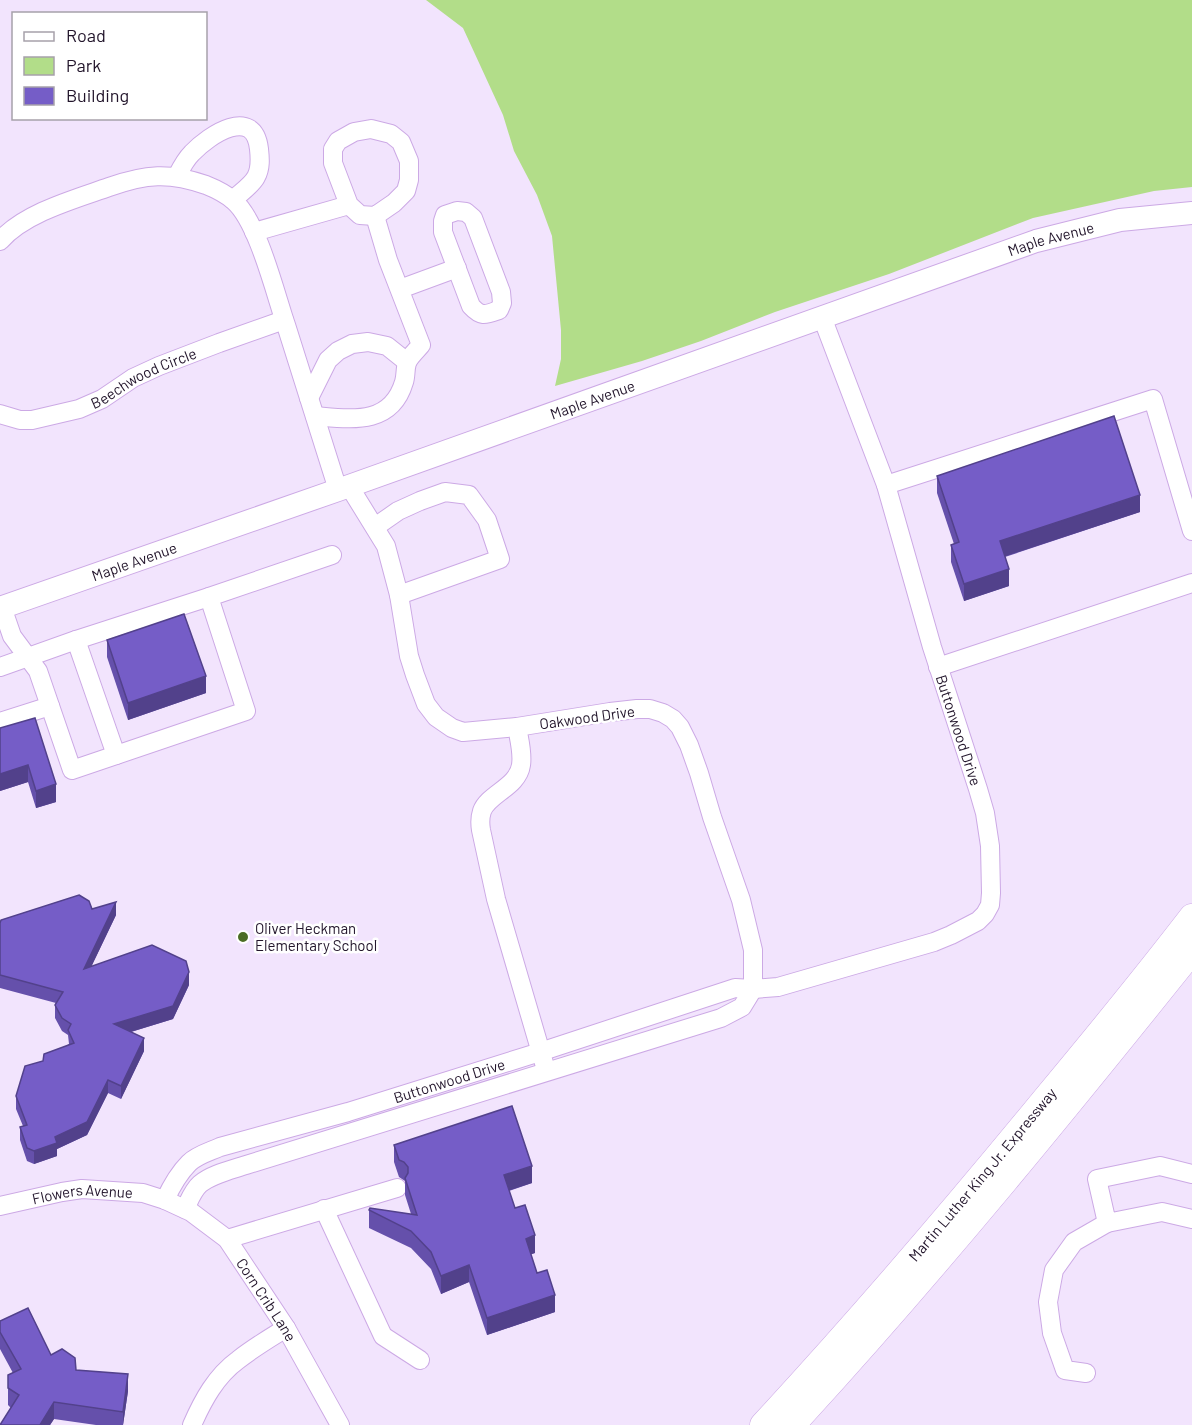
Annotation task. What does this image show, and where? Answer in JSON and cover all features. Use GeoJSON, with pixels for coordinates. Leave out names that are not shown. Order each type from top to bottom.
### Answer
{"type":"FeatureCollection","features":[{"type":"Feature","properties":{"kind":"highway"},"geometry":{"type":"LineString","coordinates":[[1187,934],[1192,910]]}},
{"type":"Feature","properties":{"kind":"highway","name":"Martin Luther King Jr. Expressway"},"geometry":{"type":"LineString","coordinates":[[763,1425],[882,1292],[1187,934]]}},
{"type":"Feature","properties":{"kind":"highway","name":"Martin Luther King Jr. Expressway"},"geometry":{"type":"LineString","coordinates":[[792,1425],[999,1189],[1187,934]]}},
{"type":"Feature","properties":{"kind":"main road","name":"Maple Avenue"},"geometry":{"type":"LineString","coordinates":[[1,608],[1036,241],[1120,220],[1192,213]]}},
{"type":"Feature","properties":{"kind":"street"},"geometry":{"type":"LineString","coordinates":[[177,176],[185,161],[203,143],[223,129],[246,127],[257,137],[259,167],[256,178],[233,200]]}},
{"type":"Feature","properties":{"kind":"street"},"geometry":{"type":"LineString","coordinates":[[371,129],[391,134],[401,142],[409,161],[409,180],[406,191],[394,203],[375,216],[360,215],[349,205],[333,163],[333,149],[338,141],[354,132],[371,129]]}},
{"type":"Feature","properties":{"kind":"street"},"geometry":{"type":"LineString","coordinates":[[0,241],[8,232],[61,204],[123,182],[152,176],[177,176],[217,190],[233,200],[243,210],[254,232],[315,416],[353,419],[373,416],[387,409],[398,397],[405,380],[407,362],[421,345],[388,260],[375,216]]}},
{"type":"Feature","properties":{"kind":"street"},"geometry":{"type":"LineString","coordinates":[[254,232],[349,205]]}},
{"type":"Feature","properties":{"kind":"street"},"geometry":{"type":"LineString","coordinates":[[457,211],[466,213],[473,219],[501,292],[502,303],[499,310],[485,315],[477,312],[471,306],[457,268],[443,232],[443,221],[445,216],[457,211]]}},
{"type":"Feature","properties":{"kind":"street"},"geometry":{"type":"LineString","coordinates":[[400,290],[457,268]]}},
{"type":"Feature","properties":{"kind":"street","name":"Buttonwood Drive"},"geometry":{"type":"LineString","coordinates":[[165,1200],[172,1186],[190,1162],[210,1151],[348,1112],[540,1052],[735,987],[753,989],[778,987],[934,942],[969,926],[985,914],[990,904],[991,893],[990,846],[985,813],[938,667],[886,486],[822,317]]}},
{"type":"Feature","properties":{"kind":"street","name":"Beechwood Circle"},"geometry":{"type":"LineString","coordinates":[[0,414],[20,420],[32,420],[79,409],[102,399],[132,378],[159,366],[284,320]]}},
{"type":"Feature","properties":{"kind":"street"},"geometry":{"type":"LineString","coordinates":[[309,398],[328,360],[338,351],[352,344],[368,342],[387,346],[407,362]]}},
{"type":"Feature","properties":{"kind":"street"},"geometry":{"type":"LineString","coordinates":[[886,486],[1153,399],[1192,531]]}},
{"type":"Feature","properties":{"kind":"street","name":"Oakwood Drive"},"geometry":{"type":"LineString","coordinates":[[315,416],[344,488],[375,527],[386,546],[399,595],[409,656],[426,704],[436,717],[452,728],[463,732],[517,727],[637,708],[663,713],[680,727],[689,745],[747,921],[753,950],[753,989]]}},
{"type":"Feature","properties":{"kind":"street"},"geometry":{"type":"LineString","coordinates":[[375,527],[398,511],[445,492],[469,495],[487,520],[500,560],[399,595]]}},
{"type":"Feature","properties":{"kind":"street"},"geometry":{"type":"LineString","coordinates":[[0,667],[332,555]]}},
{"type":"Feature","properties":{"kind":"street"},"geometry":{"type":"LineString","coordinates":[[938,667],[1192,583]]}},
{"type":"Feature","properties":{"kind":"street"},"geometry":{"type":"LineString","coordinates":[[1,608],[12,636],[38,670],[72,771],[246,711],[208,597]]}},
{"type":"Feature","properties":{"kind":"street"},"geometry":{"type":"LineString","coordinates":[[76,640],[116,755]]}},
{"type":"Feature","properties":{"kind":"street"},"geometry":{"type":"LineString","coordinates":[[0,722],[50,706]]}},
{"type":"Feature","properties":{"kind":"street"},"geometry":{"type":"LineString","coordinates":[[517,727],[522,755],[521,767],[511,782],[486,803],[480,820],[496,898],[546,1072]]}},
{"type":"Feature","properties":{"kind":"street","name":"Buttonwood Drive"},"geometry":{"type":"LineString","coordinates":[[185,1209],[194,1191],[210,1178],[721,1018],[742,1007],[753,989]]}},
{"type":"Feature","properties":{"kind":"street"},"geometry":{"type":"LineString","coordinates":[[1107,1222],[1097,1179],[1160,1166],[1192,1174]]}},
{"type":"Feature","properties":{"kind":"street"},"geometry":{"type":"LineString","coordinates":[[227,1239],[397,1188]]}},
{"type":"Feature","properties":{"kind":"street","name":"Flowers Avenue"},"geometry":{"type":"LineString","coordinates":[[0,1206],[82,1189],[143,1192],[165,1200]]}},
{"type":"Feature","properties":{"kind":"street","name":"Corn Crib Lane"},"geometry":{"type":"LineString","coordinates":[[165,1200],[190,1212],[227,1239],[286,1328],[340,1425]]}},
{"type":"Feature","properties":{"kind":"street"},"geometry":{"type":"LineString","coordinates":[[324,1209],[383,1336],[420,1360]]}},
{"type":"Feature","properties":{"kind":"street"},"geometry":{"type":"LineString","coordinates":[[1086,1373],[1065,1370],[1052,1333],[1048,1302],[1054,1269],[1074,1242],[1107,1222],[1162,1212],[1192,1219]]}},
{"type":"Feature","properties":{"kind":"street"},"geometry":{"type":"LineString","coordinates":[[192,1425],[200,1406],[215,1383],[237,1360],[286,1328]]}},
{"type":"Feature","properties":{"kind":"street"},"geometry":{"type":"LineString","coordinates":[[178,1425],[200,1406]]}},
{"type":"Feature","properties":{"kind":"green space"},"geometry":{"type":"Polygon","coordinates":[[[426,0],[1192,0],[1192,187],[1154,191],[1033,218],[889,274],[775,312],[701,341],[555,386],[561,359],[561,330],[552,236],[537,195],[514,151],[503,115],[463,28],[426,0]]]}},
{"type":"Feature","properties":{"kind":"building"},"geometry":{"type":"Polygon","coordinates":[[[1114,416],[1140,495],[1000,541],[1009,569],[964,584],[951,545],[959,542],[937,476],[1114,416]]]}},
{"type":"Feature","properties":{"kind":"building"},"geometry":{"type":"Polygon","coordinates":[[[184,614],[206,676],[128,703],[107,640],[184,614]]]}},
{"type":"Feature","properties":{"kind":"building"},"geometry":{"type":"Polygon","coordinates":[[[35,718],[56,784],[36,791],[28,765],[0,774],[0,728],[35,718]]]}},
{"type":"Feature","properties":{"kind":"building"},"geometry":{"type":"Polygon","coordinates":[[[79,895],[89,901],[92,909],[116,902],[84,969],[152,945],[186,961],[189,972],[173,1006],[114,1024],[144,1038],[121,1086],[108,1080],[87,1122],[55,1137],[57,1143],[34,1151],[27,1148],[20,1127],[27,1125],[16,1096],[25,1066],[43,1061],[44,1054],[74,1043],[68,1030],[71,1024],[62,1018],[55,1005],[63,992],[0,975],[0,923],[1,920],[79,895]]]}},
{"type":"Feature","properties":{"kind":"building"},"geometry":{"type":"Polygon","coordinates":[[[512,1106],[532,1166],[504,1175],[515,1208],[525,1205],[535,1235],[526,1239],[537,1273],[547,1270],[555,1295],[487,1318],[469,1265],[441,1276],[431,1252],[411,1231],[369,1210],[370,1208],[417,1215],[405,1178],[408,1167],[399,1160],[394,1145],[512,1106]]]}},
{"type":"Feature","properties":{"kind":"building"},"geometry":{"type":"Polygon","coordinates":[[[28,1308],[51,1355],[62,1349],[75,1358],[76,1370],[128,1374],[123,1412],[54,1402],[40,1425],[0,1425],[19,1395],[8,1388],[8,1375],[21,1369],[0,1332],[0,1321],[28,1308]]]}},
{"type":"Feature","properties":{"kind":"place","name":"Oliver Heckman Elementary School"},"geometry":{"type":"Point","coordinates":[243,937]}}]}
